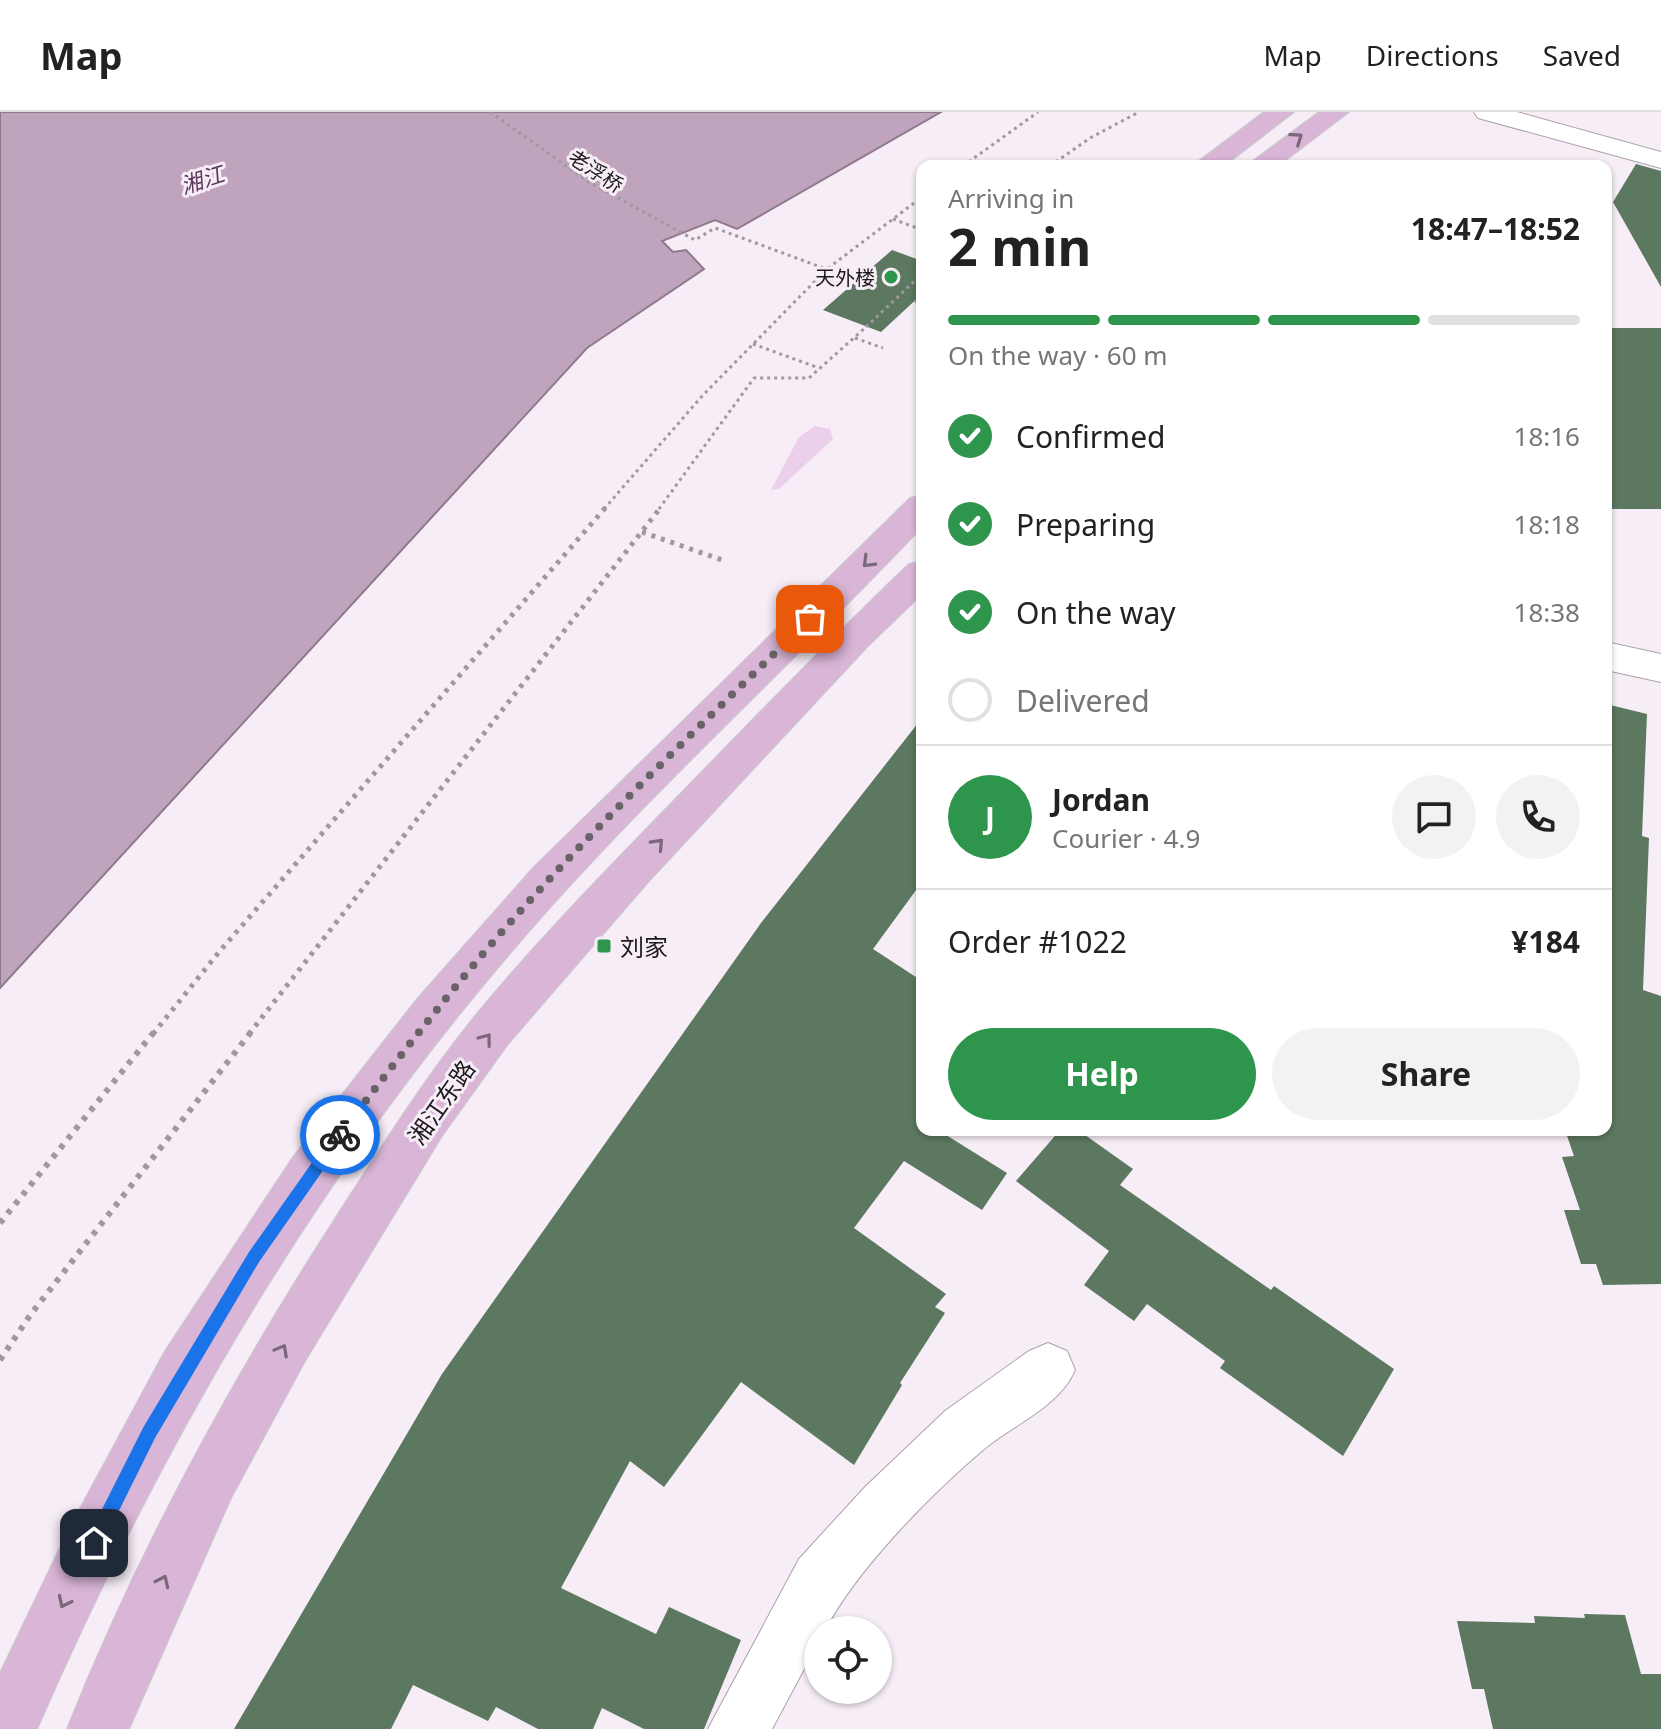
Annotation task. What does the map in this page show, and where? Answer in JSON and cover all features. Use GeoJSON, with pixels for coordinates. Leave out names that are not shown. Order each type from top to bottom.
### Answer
{"type":"FeatureCollection","features":[{"type":"Feature","properties":{"kind":"main road"},"geometry":{"type":"LineString","coordinates":[[1214,160],[1281,112]]}},
{"type":"Feature","properties":{"kind":"main road"},"geometry":{"type":"LineString","coordinates":[[1268,160],[1336,112]]}},
{"type":"Feature","properties":{"kind":"main road"},"geometry":{"type":"LineString","coordinates":[[6,1729],[149,1432],[254,1257],[405,1047],[500,934],[591,835],[916,512]]}},
{"type":"Feature","properties":{"kind":"main road","name":"湘江东路"},"geometry":{"type":"LineString","coordinates":[[98,1729],[120,1672],[211,1478],[286,1342],[425,1121],[492,1030],[634,869],[854,638],[916,579]]}},
{"type":"Feature","properties":{"kind":"street"},"geometry":{"type":"LineString","coordinates":[[1487,112],[1604,156],[1661,160]]}},
{"type":"Feature","properties":{"kind":"street"},"geometry":{"type":"LineString","coordinates":[[1612,657],[1661,668]]}},
{"type":"Feature","properties":{"kind":"street"},"geometry":{"type":"LineString","coordinates":[[739,1729],[820,1580],[885,1507],[964,1430],[1048,1370]]}},
{"type":"Feature","properties":{"kind":"path","name":"老浮桥"},"geometry":{"type":"LineString","coordinates":[[490,112],[614,200],[695,240],[715,228],[827,269]]}},
{"type":"Feature","properties":{"kind":"path"},"geometry":{"type":"LineString","coordinates":[[971,160],[1038,112]]}},
{"type":"Feature","properties":{"kind":"path"},"geometry":{"type":"LineString","coordinates":[[1060,160],[1139,112]]}},
{"type":"Feature","properties":{"kind":"path"},"geometry":{"type":"LineString","coordinates":[[0,1223],[219,952],[693,407],[827,269],[916,202]]}},
{"type":"Feature","properties":{"kind":"path"},"geometry":{"type":"LineString","coordinates":[[893,219],[916,228]]}},
{"type":"Feature","properties":{"kind":"path"},"geometry":{"type":"LineString","coordinates":[[827,269],[856,280]]}},
{"type":"Feature","properties":{"kind":"path"},"geometry":{"type":"LineString","coordinates":[[0,1360],[31,1314],[693,466],[754,378],[809,378],[916,280]]}},
{"type":"Feature","properties":{"kind":"path"},"geometry":{"type":"LineString","coordinates":[[855,338],[883,348]]}},
{"type":"Feature","properties":{"kind":"path"},"geometry":{"type":"LineString","coordinates":[[753,344],[819,368]]}},
{"type":"Feature","properties":{"kind":"path"},"geometry":{"type":"LineString","coordinates":[[642,532],[725,561]]}},
{"type":"Feature","properties":{"kind":"shaded area"},"geometry":{"type":"Polygon","coordinates":[[[815,426],[830,429],[833,439],[779,489],[771,490],[799,437],[815,426]]]}},
{"type":"Feature","properties":{"kind":"water","name":"湘江"},"geometry":{"type":"Polygon","coordinates":[[[0,112],[941,112],[737,229],[715,220],[662,241],[673,252],[686,250],[704,269],[587,348],[0,988],[0,112]]]}},
{"type":"Feature","properties":{"kind":"building"},"geometry":{"type":"Polygon","coordinates":[[[1636,164],[1661,171],[1661,287],[1613,202],[1636,164]]]}},
{"type":"Feature","properties":{"kind":"building","name":"天外楼"},"geometry":{"type":"Polygon","coordinates":[[[892,250],[916,259],[916,300],[881,332],[823,310],[892,250]]]}},
{"type":"Feature","properties":{"kind":"building"},"geometry":{"type":"Polygon","coordinates":[[[1612,328],[1661,328],[1661,509],[1612,509],[1612,328]]]}},
{"type":"Feature","properties":{"kind":"building"},"geometry":{"type":"Polygon","coordinates":[[[1612,705],[1647,714],[1642,836],[1649,838],[1643,990],[1661,996],[1661,1284],[1603,1285],[1596,1264],[1581,1264],[1564,1210],[1580,1210],[1562,1157],[1574,1156],[1567,1136],[1612,1136],[1612,705]]]}},
{"type":"Feature","properties":{"kind":"building"},"geometry":{"type":"Polygon","coordinates":[[[916,726],[916,890],[873,949],[916,977],[916,1136],[948,1136],[1007,1173],[982,1210],[904,1161],[854,1228],[946,1294],[935,1307],[945,1313],[900,1383],[902,1385],[854,1465],[741,1382],[664,1487],[630,1461],[561,1588],[656,1634],[669,1607],[741,1640],[704,1729],[644,1729],[602,1708],[593,1729],[538,1729],[496,1707],[488,1721],[413,1685],[391,1729],[234,1729],[442,1374],[761,923],[916,726]]]}},
{"type":"Feature","properties":{"kind":"building"},"geometry":{"type":"Polygon","coordinates":[[[1055,1136],[1086,1136],[1133,1169],[1120,1185],[1271,1290],[1274,1286],[1394,1369],[1343,1456],[1220,1368],[1225,1361],[1147,1304],[1134,1321],[1084,1285],[1109,1251],[1016,1181],[1055,1136]]]}},
{"type":"Feature","properties":{"kind":"building"},"geometry":{"type":"Polygon","coordinates":[[[1584,1614],[1625,1615],[1641,1674],[1661,1674],[1661,1729],[1493,1729],[1484,1689],[1472,1689],[1457,1621],[1535,1623],[1534,1616],[1585,1618],[1584,1614]]]}},
{"type":"Feature","properties":{"kind":"way so far"},"geometry":{"type":"LineString","coordinates":[[340,1135],[415,1035],[500,934],[591,835],[810,619]]}},
{"type":"Feature","properties":{"kind":"place","name":"天外楼"},"geometry":{"type":"Point","coordinates":[891,277]}},
{"type":"Feature","properties":{"kind":"place","name":"刘家"},"geometry":{"type":"Point","coordinates":[604,946]}},
{"type":"Feature","properties":{"kind":"route"},"geometry":{"type":"LineString","coordinates":[[94,1543],[149,1432],[254,1257],[340,1135]]}}]}
